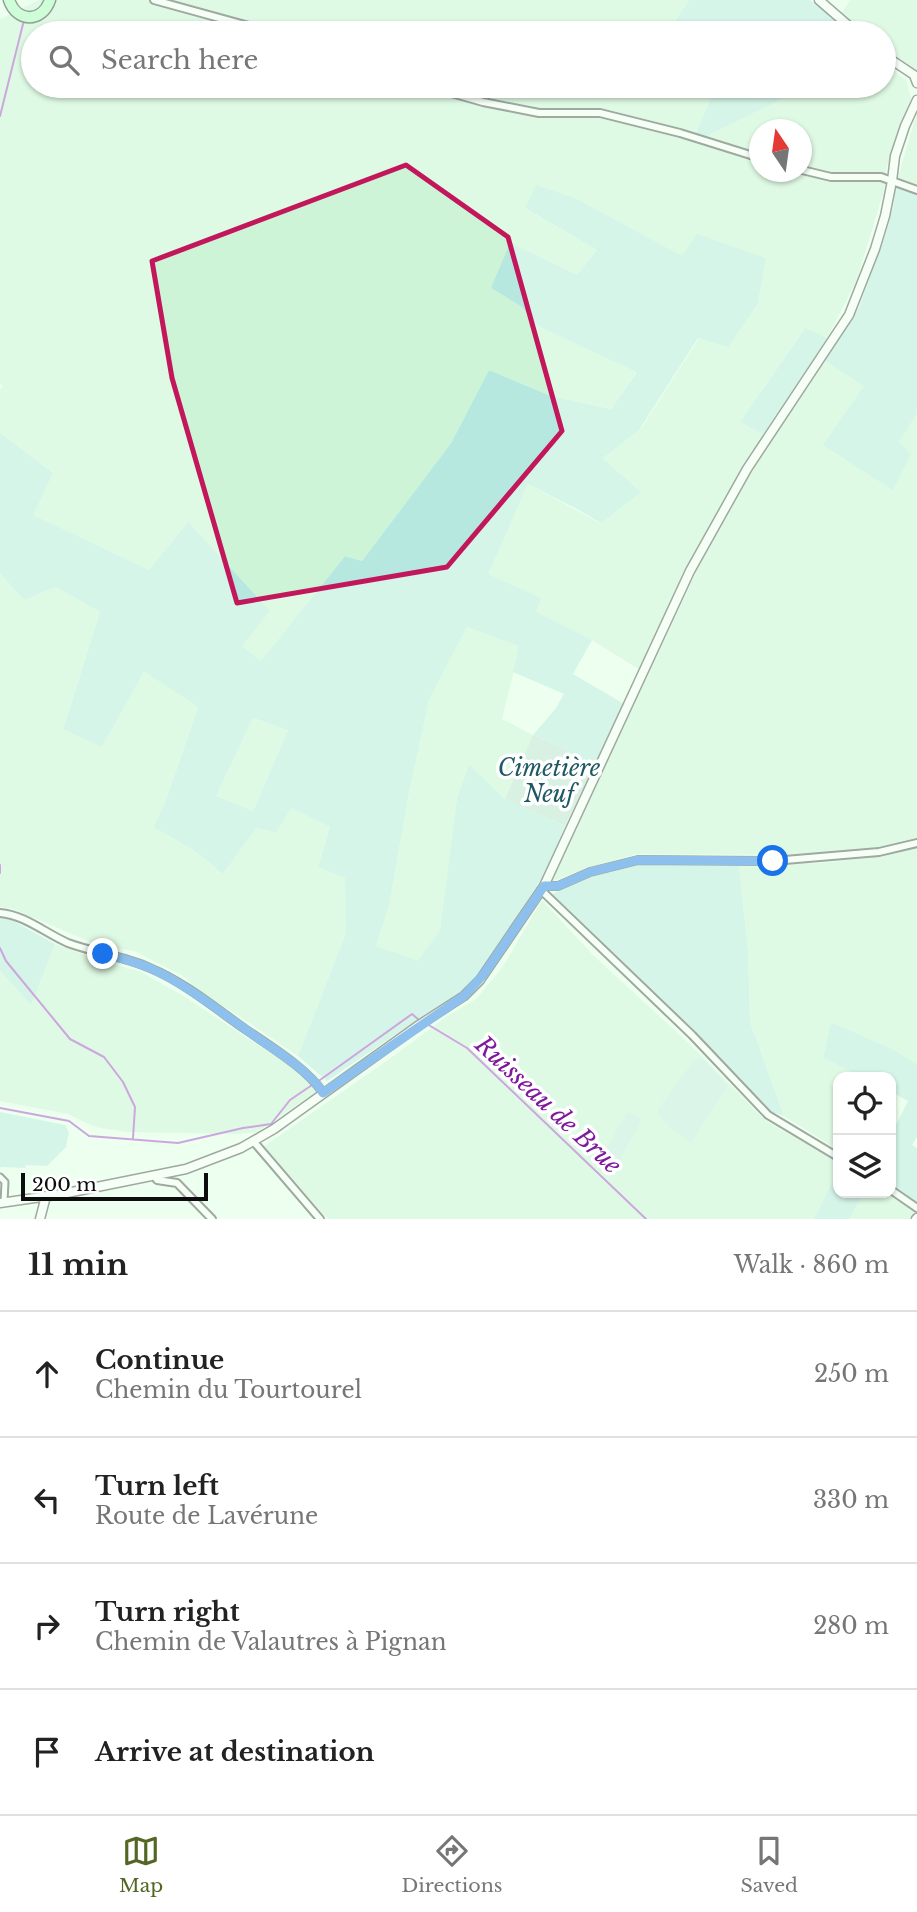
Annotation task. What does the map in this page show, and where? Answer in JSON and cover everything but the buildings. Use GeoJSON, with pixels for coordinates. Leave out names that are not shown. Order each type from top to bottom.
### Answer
{"type":"FeatureCollection","features":[{"type":"Feature","properties":{"kind":"main road"},"geometry":{"type":"LineString","coordinates":[[0,13],[7,3],[19,14],[30,17],[38,15],[44,11],[50,0]]}},
{"type":"Feature","properties":{"kind":"street"},"geometry":{"type":"LineString","coordinates":[[154,0],[231,21]]}},
{"type":"Feature","properties":{"kind":"street"},"geometry":{"type":"LineString","coordinates":[[819,0],[843,21]]}},
{"type":"Feature","properties":{"kind":"street"},"geometry":{"type":"LineString","coordinates":[[896,63],[914,75],[917,83]]}},
{"type":"Feature","properties":{"kind":"street"},"geometry":{"type":"LineString","coordinates":[[469,98],[539,113],[600,113],[680,133],[749,155]]}},
{"type":"Feature","properties":{"kind":"street"},"geometry":{"type":"LineString","coordinates":[[0,1177],[5,1182],[2,1202],[62,1194],[154,1175],[197,1165],[241,1148],[274,1129],[473,988],[543,888],[690,571],[747,469],[849,315],[875,249],[885,216],[895,156],[917,100]]}},
{"type":"Feature","properties":{"kind":"street"},"geometry":{"type":"LineString","coordinates":[[812,172],[831,177],[881,177],[917,190]]}},
{"type":"Feature","properties":{"kind":"street"},"geometry":{"type":"LineString","coordinates":[[543,888],[558,886],[590,872],[638,860],[773,861],[879,852],[917,843]]}},
{"type":"Feature","properties":{"kind":"street"},"geometry":{"type":"LineString","coordinates":[[543,888],[692,1035],[768,1115],[833,1154]]}},
{"type":"Feature","properties":{"kind":"street"},"geometry":{"type":"LineString","coordinates":[[0,913],[20,918],[66,942],[137,962],[167,976],[271,1047],[317,1083],[323,1093]]}},
{"type":"Feature","properties":{"kind":"street"},"geometry":{"type":"LineString","coordinates":[[254,1142],[320,1219]]}},
{"type":"Feature","properties":{"kind":"street"},"geometry":{"type":"LineString","coordinates":[[154,1175],[156,1180],[177,1183],[212,1219]]}},
{"type":"Feature","properties":{"kind":"street"},"geometry":{"type":"LineString","coordinates":[[62,1183],[62,1194]]}},
{"type":"Feature","properties":{"kind":"street"},"geometry":{"type":"LineString","coordinates":[[896,1193],[917,1208]]}},
{"type":"Feature","properties":{"kind":"street"},"geometry":{"type":"LineString","coordinates":[[40,1219],[46,1196]]}},
{"type":"Feature","properties":{"kind":"highlighted area"},"geometry":{"type":"Polygon","coordinates":[[[406,165],[508,237],[562,431],[447,567],[237,603],[172,378],[152,261],[406,165]]]}},
{"type":"Feature","properties":{"kind":"green space"},"geometry":{"type":"Polygon","coordinates":[[[39,0],[689,0],[674,21],[21,21],[21,98],[711,98],[693,144],[782,98],[896,98],[896,73],[906,80],[911,98],[887,167],[886,184],[856,282],[827,338],[804,329],[740,422],[764,435],[684,572],[640,670],[592,640],[535,612],[541,598],[487,574],[528,484],[600,523],[640,491],[603,458],[642,427],[699,338],[683,257],[577,199],[526,209],[597,250],[577,275],[491,288],[522,307],[538,326],[637,371],[611,409],[551,396],[489,370],[451,443],[362,561],[345,556],[261,661],[242,646],[188,522],[149,570],[32,515],[53,473],[0,433],[0,389],[3,386],[0,384],[0,19],[39,0]]]}},
{"type":"Feature","properties":{"kind":"green space"},"geometry":{"type":"Polygon","coordinates":[[[850,0],[917,0],[917,75],[896,60],[896,21],[851,21],[842,13],[850,0]]]}},
{"type":"Feature","properties":{"kind":"green space"},"geometry":{"type":"Polygon","coordinates":[[[917,113],[917,186],[897,180],[917,113]]]}},
{"type":"Feature","properties":{"kind":"green space"},"geometry":{"type":"Polygon","coordinates":[[[824,360],[864,385],[899,442],[917,414],[917,840],[879,849],[784,855],[637,854],[586,868],[551,882],[698,568],[752,469],[824,360]]]}},
{"type":"Feature","properties":{"kind":"green space"},"geometry":{"type":"Polygon","coordinates":[[[0,573],[24,600],[56,587],[100,612],[63,728],[102,747],[144,670],[198,707],[155,827],[195,851],[223,874],[256,827],[291,808],[330,827],[318,867],[345,878],[346,933],[298,1056],[204,995],[183,976],[134,951],[100,946],[13,909],[0,907],[0,573]]]}},
{"type":"Feature","properties":{"kind":"green space"},"geometry":{"type":"Polygon","coordinates":[[[467,627],[520,646],[502,719],[533,735],[505,799],[469,766],[457,798],[440,930],[418,962],[376,946],[389,906],[429,700],[467,627]]]}},
{"type":"Feature","properties":{"kind":"green space"},"geometry":{"type":"Polygon","coordinates":[[[253,718],[288,730],[253,811],[216,796],[253,718]]]}},
{"type":"Feature","properties":{"kind":"green space","name":"Cimetière Neuf"},"geometry":{"type":"Polygon","coordinates":[[[533,735],[596,763],[565,826],[505,799],[533,735]]]}},
{"type":"Feature","properties":{"kind":"green space"},"geometry":{"type":"Polygon","coordinates":[[[917,847],[917,1064],[894,1050],[831,1022],[823,1058],[851,1072],[833,1072],[833,1147],[784,1116],[750,1022],[748,951],[739,866],[868,858],[917,847]]]}},
{"type":"Feature","properties":{"kind":"green space"},"geometry":{"type":"Polygon","coordinates":[[[542,900],[592,954],[698,1052],[766,1121],[833,1159],[833,1180],[814,1219],[328,1219],[263,1147],[446,1017],[476,999],[502,968],[542,900]]]}},
{"type":"Feature","properties":{"kind":"green space"},"geometry":{"type":"Polygon","coordinates":[[[55,944],[104,962],[139,971],[182,995],[290,1066],[317,1091],[257,1132],[238,1134],[126,1132],[95,1127],[68,1114],[0,1101],[0,971],[31,1005],[55,944]]]}},
{"type":"Feature","properties":{"kind":"green space"},"geometry":{"type":"Polygon","coordinates":[[[861,1198],[893,1198],[917,1212],[914,1219],[849,1219],[861,1198]]]}},
{"type":"Feature","properties":{"kind":"shaded area"},"geometry":{"type":"Polygon","coordinates":[[[689,0],[810,0],[837,21],[675,21],[689,0]]]}},
{"type":"Feature","properties":{"kind":"shaded area"},"geometry":{"type":"Polygon","coordinates":[[[711,98],[782,98],[776,102],[692,144],[711,98]]]}},
{"type":"Feature","properties":{"kind":"shaded area"},"geometry":{"type":"Polygon","coordinates":[[[536,185],[577,199],[682,256],[697,234],[766,258],[757,305],[728,347],[698,338],[639,430],[603,458],[641,492],[601,523],[528,484],[488,574],[541,598],[536,612],[592,640],[573,674],[624,704],[596,763],[533,735],[564,694],[513,672],[519,646],[467,627],[429,700],[389,906],[376,946],[418,961],[440,930],[457,798],[469,765],[505,799],[565,826],[544,875],[476,980],[327,1081],[298,1056],[346,933],[345,878],[318,867],[330,827],[291,808],[276,832],[256,828],[223,874],[195,851],[154,827],[198,707],[144,671],[102,747],[63,729],[100,612],[56,587],[24,600],[0,573],[0,433],[53,473],[33,515],[149,570],[188,522],[270,611],[242,646],[261,661],[345,556],[362,561],[451,443],[489,370],[551,396],[611,409],[637,372],[538,326],[522,307],[491,288],[510,243],[577,275],[597,250],[525,208],[536,185]],[[253,718],[216,796],[253,811],[288,730],[253,718]]]}},
{"type":"Feature","properties":{"kind":"shaded area"},"geometry":{"type":"Polygon","coordinates":[[[896,186],[917,194],[917,414],[899,442],[911,454],[893,490],[823,445],[864,386],[824,360],[859,307],[885,236],[896,186]]]}},
{"type":"Feature","properties":{"kind":"shaded area"},"geometry":{"type":"Polygon","coordinates":[[[805,328],[827,338],[764,435],[740,422],[805,328]]]}},
{"type":"Feature","properties":{"kind":"shaded area"},"geometry":{"type":"Polygon","coordinates":[[[641,864],[739,866],[748,951],[750,1022],[784,1116],[769,1111],[701,1038],[552,894],[592,876],[641,864]]]}},
{"type":"Feature","properties":{"kind":"shaded area"},"geometry":{"type":"Polygon","coordinates":[[[0,916],[55,944],[31,1005],[0,971],[0,916]]]}},
{"type":"Feature","properties":{"kind":"shaded area"},"geometry":{"type":"Polygon","coordinates":[[[831,1022],[894,1050],[917,1064],[917,1137],[912,1145],[917,1148],[917,1203],[896,1188],[896,1125],[908,1101],[896,1095],[896,1072],[851,1072],[823,1058],[831,1022]]]}},
{"type":"Feature","properties":{"kind":"shaded area"},"geometry":{"type":"Polygon","coordinates":[[[700,1058],[728,1086],[691,1143],[667,1124],[657,1110],[694,1060],[700,1058]]]}},
{"type":"Feature","properties":{"kind":"shaded area"},"geometry":{"type":"Polygon","coordinates":[[[0,1112],[65,1125],[69,1132],[66,1147],[47,1166],[26,1165],[25,1168],[0,1169],[0,1112]]]}},
{"type":"Feature","properties":{"kind":"shaded area"},"geometry":{"type":"Polygon","coordinates":[[[629,1112],[641,1122],[618,1164],[613,1166],[603,1160],[602,1156],[629,1112]]]}},
{"type":"Feature","properties":{"kind":"shaded area"},"geometry":{"type":"Polygon","coordinates":[[[833,1180],[833,1198],[861,1198],[849,1219],[814,1219],[833,1180]]]}},
{"type":"Feature","properties":{"kind":"waterway"},"geometry":{"type":"LineString","coordinates":[[0,116],[21,32]]}},
{"type":"Feature","properties":{"kind":"waterway"},"geometry":{"type":"LineString","coordinates":[[0,865],[0,873]]}},
{"type":"Feature","properties":{"kind":"waterway"},"geometry":{"type":"LineString","coordinates":[[0,948],[6,961],[70,1039],[104,1057],[123,1082],[135,1107],[133,1138]]}},
{"type":"Feature","properties":{"kind":"waterway","name":"Ruisseau de Brue"},"geometry":{"type":"LineString","coordinates":[[320,1080],[412,1014],[419,1020]]}},
{"type":"Feature","properties":{"kind":"waterway","name":"Ruisseau de Brue"},"geometry":{"type":"LineString","coordinates":[[427,1024],[467,1048],[646,1219]]}},
{"type":"Feature","properties":{"kind":"waterway","name":"Ruisseau de Brue"},"geometry":{"type":"LineString","coordinates":[[0,1108],[69,1121],[89,1136],[178,1143],[271,1124],[290,1100],[312,1085]]}},
{"type":"Feature","properties":{"kind":"route"},"geometry":{"type":"LineString","coordinates":[[103,954],[137,962],[167,976],[289,1061],[317,1083],[323,1093],[473,988],[544,886],[558,886],[590,872],[638,860],[773,861]]}}]}
